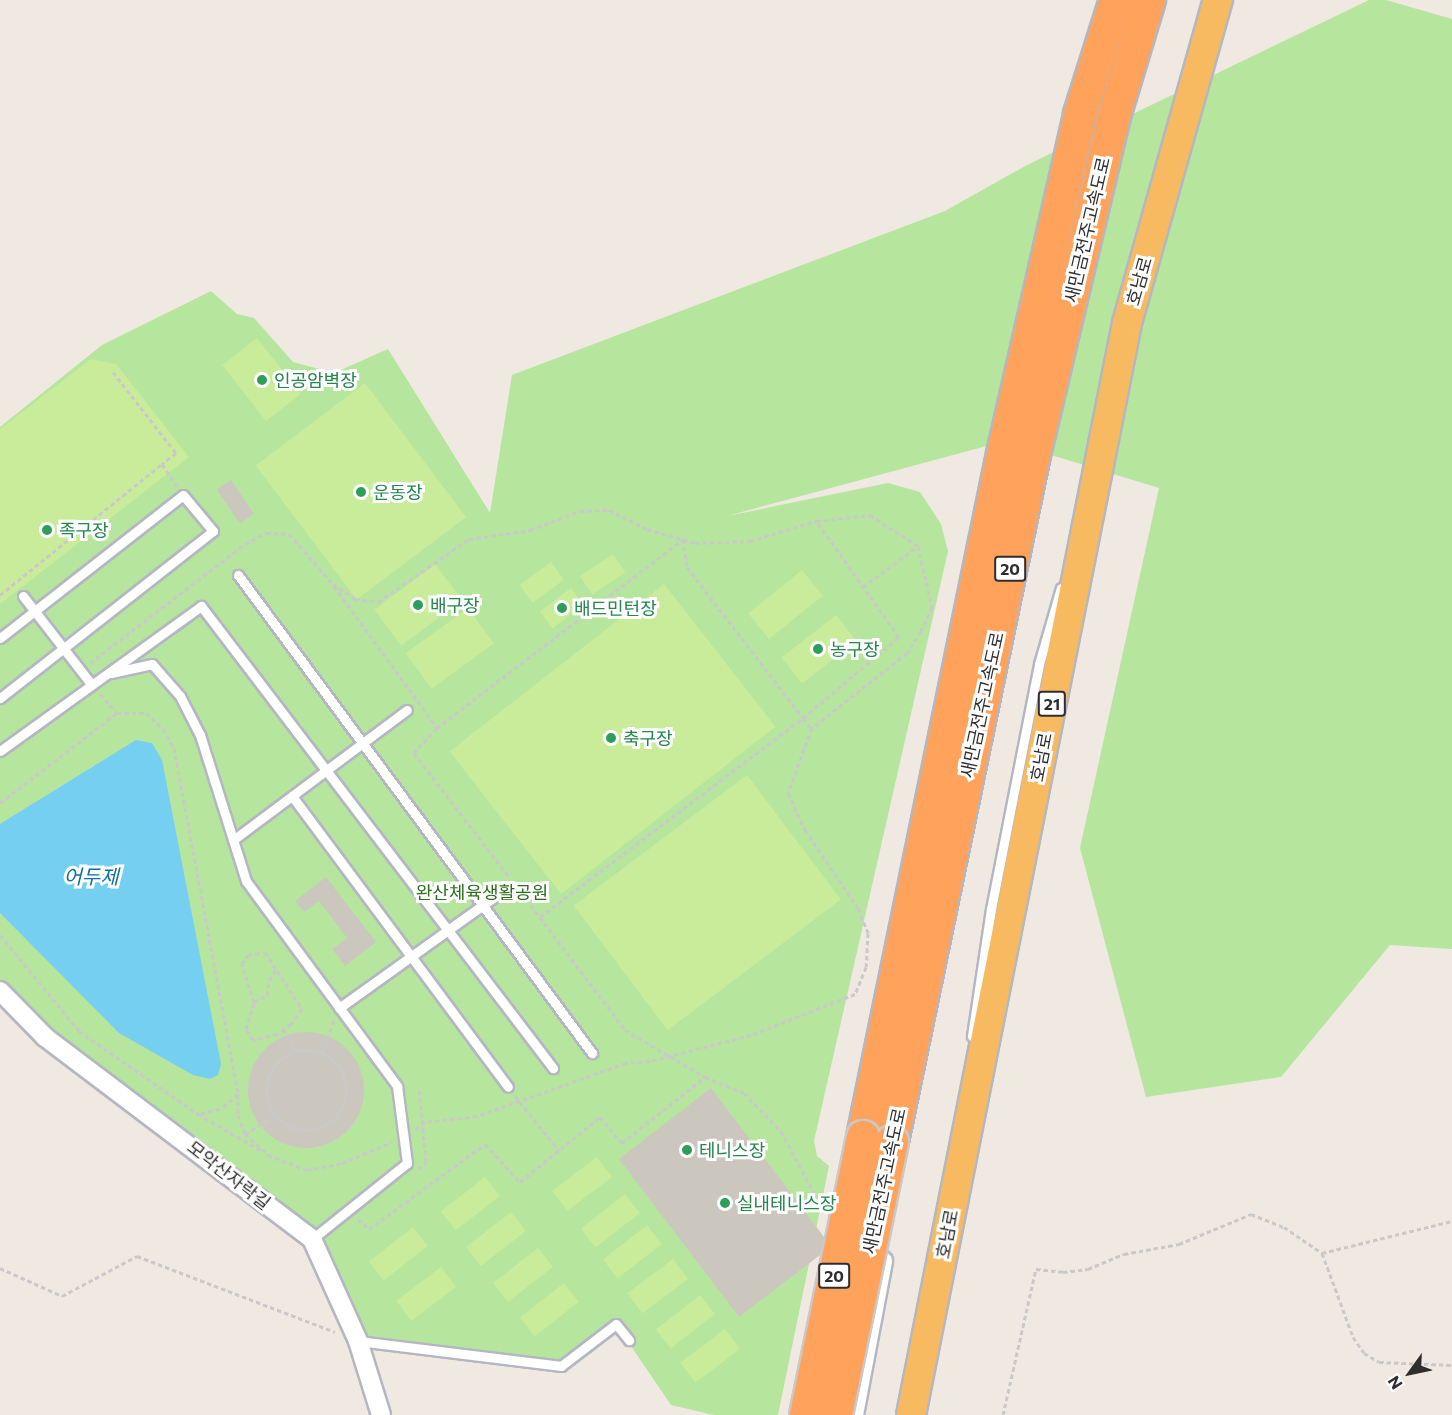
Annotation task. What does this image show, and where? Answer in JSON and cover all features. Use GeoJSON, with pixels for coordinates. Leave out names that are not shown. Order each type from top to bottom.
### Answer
{"type":"FeatureCollection","features":[{"type":"Feature","properties":{"kind":"highway","name":"새만금전주고속도로"},"geometry":{"type":"LineString","coordinates":[[836,1415],[877,1140],[1003,454],[1080,114],[1116,0]]}},
{"type":"Feature","properties":{"kind":"highway","name":"새만금전주고속도로"},"geometry":{"type":"LineString","coordinates":[[806,1415],[877,1140],[1114,116],[1149,0]]}},
{"type":"Feature","properties":{"kind":"highway","name":"호남로"},"geometry":{"type":"LineString","coordinates":[[911,1415],[1127,323],[1218,0]]}},
{"type":"Feature","properties":{"kind":"highway","name":"호남로"},"geometry":{"type":"LineString","coordinates":[[928,1415],[978,1142],[1143,328],[1234,0]]}},
{"type":"Feature","properties":{"kind":"street","name":"모악산자락길"},"geometry":{"type":"LineString","coordinates":[[0,991],[45,1037],[312,1239],[358,1341],[381,1415]]}},
{"type":"Feature","properties":{"kind":"street"},"geometry":{"type":"LineString","coordinates":[[854,1415],[887,1242]]}},
{"type":"Feature","properties":{"kind":"lane"},"geometry":{"type":"LineString","coordinates":[[1068,564],[1106,429]]}},
{"type":"Feature","properties":{"kind":"lane"},"geometry":{"type":"LineString","coordinates":[[0,638],[183,495],[213,531],[0,698]]}},
{"type":"Feature","properties":{"kind":"lane"},"geometry":{"type":"LineString","coordinates":[[238,575],[592,1053]]}},
{"type":"Feature","properties":{"kind":"lane"},"geometry":{"type":"LineString","coordinates":[[970,1051],[991,909],[1037,676],[1065,575]]}},
{"type":"Feature","properties":{"kind":"lane"},"geometry":{"type":"LineString","coordinates":[[23,596],[91,684]]}},
{"type":"Feature","properties":{"kind":"lane"},"geometry":{"type":"LineString","coordinates":[[0,751],[201,606],[553,1068]]}},
{"type":"Feature","properties":{"kind":"lane"},"geometry":{"type":"LineString","coordinates":[[105,674],[152,664],[180,696],[200,735],[246,881],[397,1086],[407,1162],[312,1239]]}},
{"type":"Feature","properties":{"kind":"lane"},"geometry":{"type":"LineString","coordinates":[[233,840],[407,710]]}},
{"type":"Feature","properties":{"kind":"lane"},"geometry":{"type":"LineString","coordinates":[[292,796],[508,1087]]}},
{"type":"Feature","properties":{"kind":"lane"},"geometry":{"type":"LineString","coordinates":[[339,1008],[505,889]]}},
{"type":"Feature","properties":{"kind":"lane"},"geometry":{"type":"LineString","coordinates":[[927,1335],[964,1087]]}},
{"type":"Feature","properties":{"kind":"lane"},"geometry":{"type":"LineString","coordinates":[[358,1341],[561,1366],[616,1324],[629,1340]]}},
{"type":"Feature","properties":{"kind":"path"},"geometry":{"type":"LineString","coordinates":[[0,595],[176,453],[113,372]]}},
{"type":"Feature","properties":{"kind":"path"},"geometry":{"type":"LineString","coordinates":[[162,464],[183,495]]}},
{"type":"Feature","properties":{"kind":"path"},"geometry":{"type":"LineString","coordinates":[[0,935],[79,1031],[198,1114],[268,1155],[308,1170],[342,1163],[404,1137],[425,1122],[477,1116],[626,1063],[669,1056],[750,1035],[855,994],[866,967],[868,933],[858,908],[805,830],[788,793],[812,728],[907,653],[921,631],[932,607],[918,546],[870,515],[816,521],[750,541],[695,543],[647,529],[609,510],[580,511],[530,530],[469,539],[378,602],[355,599],[333,584]]}},
{"type":"Feature","properties":{"kind":"path"},"geometry":{"type":"LineString","coordinates":[[540,917],[803,718],[899,637],[816,521]]}},
{"type":"Feature","properties":{"kind":"path"},"geometry":{"type":"LineString","coordinates":[[81,670],[245,544],[266,533],[289,534],[333,584],[437,728]]}},
{"type":"Feature","properties":{"kind":"path"},"geometry":{"type":"LineString","coordinates":[[683,539],[687,567],[812,728]]}},
{"type":"Feature","properties":{"kind":"path"},"geometry":{"type":"LineString","coordinates":[[683,539],[437,728],[414,753],[625,1030],[705,1077],[744,1093],[781,1131],[827,1218]]}},
{"type":"Feature","properties":{"kind":"path"},"geometry":{"type":"LineString","coordinates":[[863,587],[918,546]]}},
{"type":"Feature","properties":{"kind":"path"},"geometry":{"type":"LineString","coordinates":[[91,684],[117,713]]}},
{"type":"Feature","properties":{"kind":"path"},"geometry":{"type":"LineString","coordinates":[[0,802],[117,713],[146,713],[163,729],[174,748],[238,1094],[238,1115],[245,1134],[268,1155]]}},
{"type":"Feature","properties":{"kind":"path"},"geometry":{"type":"LineString","coordinates":[[265,952],[302,1009],[283,1029],[253,1040],[246,1029],[254,1002],[242,964],[248,956],[265,952]]}},
{"type":"Feature","properties":{"kind":"path"},"geometry":{"type":"LineString","coordinates":[[254,1002],[267,995],[268,980],[276,970]]}},
{"type":"Feature","properties":{"kind":"path"},"geometry":{"type":"LineString","coordinates":[[322,1053],[339,1008]]}},
{"type":"Feature","properties":{"kind":"path"},"geometry":{"type":"LineString","coordinates":[[283,1029],[296,1050]]}},
{"type":"Feature","properties":{"kind":"path"},"geometry":{"type":"LineString","coordinates":[[296,1050],[322,1053],[332,1059],[345,1081],[346,1093],[337,1116],[316,1129],[302,1130],[288,1126],[275,1116],[265,1093],[267,1079],[283,1056],[296,1050]]}},
{"type":"Feature","properties":{"kind":"path"},"geometry":{"type":"LineString","coordinates":[[358,1219],[369,1229],[485,1144],[520,1182],[600,1117],[622,1143],[705,1077]]}},
{"type":"Feature","properties":{"kind":"path"},"geometry":{"type":"LineString","coordinates":[[409,1176],[426,1162],[419,1087]]}},
{"type":"Feature","properties":{"kind":"path"},"geometry":{"type":"LineString","coordinates":[[508,1087],[559,1150]]}},
{"type":"Feature","properties":{"kind":"path"},"geometry":{"type":"LineString","coordinates":[[198,1114],[220,1109],[238,1094]]}},
{"type":"Feature","properties":{"kind":"path"},"geometry":{"type":"LineString","coordinates":[[245,1134],[275,1116]]}},
{"type":"Feature","properties":{"kind":"path"},"geometry":{"type":"LineString","coordinates":[[351,1225],[367,1212]]}},
{"type":"Feature","properties":{"kind":"path"},"geometry":{"type":"LineString","coordinates":[[1003,1415],[1036,1269],[1063,1272],[1088,1269],[1124,1254],[1179,1244],[1251,1214],[1284,1227],[1322,1252],[1353,1337],[1364,1353],[1379,1362],[1452,1365]]}},
{"type":"Feature","properties":{"kind":"path"},"geometry":{"type":"LineString","coordinates":[[1322,1252],[1452,1221]]}},
{"type":"Feature","properties":{"kind":"path"},"geometry":{"type":"LineString","coordinates":[[0,1268],[62,1296],[136,1256],[358,1341]]}},
{"type":"Feature","properties":{"kind":"green space","name":"완산체육생활공원"},"geometry":{"type":"Polygon","coordinates":[[[1369,0],[1386,0],[1452,19],[1452,949],[1390,945],[1281,1077],[1146,1097],[1080,848],[1159,488],[1005,441],[727,516],[888,483],[920,492],[941,524],[948,551],[814,1141],[817,1156],[829,1166],[778,1415],[714,1415],[671,1405],[616,1324],[561,1366],[358,1341],[312,1239],[0,991],[0,427],[102,345],[211,291],[237,314],[254,318],[293,362],[334,373],[388,349],[490,513],[512,375],[945,211],[1027,165],[1369,0]]]}},
{"type":"Feature","properties":{"kind":"green space","name":"인공암벽장"},"geometry":{"type":"Polygon","coordinates":[[[257,338],[301,394],[266,421],[222,365],[257,338]]]}},
{"type":"Feature","properties":{"kind":"green space","name":"족구장"},"geometry":{"type":"Polygon","coordinates":[[[91,359],[116,364],[189,457],[0,604],[0,429],[91,359]]]}},
{"type":"Feature","properties":{"kind":"green space","name":"운동장"},"geometry":{"type":"Polygon","coordinates":[[[365,383],[466,517],[357,600],[256,465],[365,383]]]}},
{"type":"Feature","properties":{"kind":"green space","name":"배드민턴장"},"geometry":{"type":"Polygon","coordinates":[[[613,554],[625,572],[592,595],[580,576],[613,554]]]}},
{"type":"Feature","properties":{"kind":"green space","name":"배드민턴장"},"geometry":{"type":"Polygon","coordinates":[[[551,562],[564,580],[532,603],[519,585],[551,562]]]}},
{"type":"Feature","properties":{"kind":"green space","name":"배구장"},"geometry":{"type":"Polygon","coordinates":[[[435,564],[462,600],[401,646],[374,610],[435,564]]]}},
{"type":"Feature","properties":{"kind":"green space","name":"농구장"},"geometry":{"type":"Polygon","coordinates":[[[802,570],[823,596],[769,639],[748,613],[802,570]]]}},
{"type":"Feature","properties":{"kind":"green space","name":"축구장"},"geometry":{"type":"Polygon","coordinates":[[[664,584],[775,727],[561,894],[450,751],[664,584]]]}},
{"type":"Feature","properties":{"kind":"green space","name":"배드민턴장"},"geometry":{"type":"Polygon","coordinates":[[[571,588],[584,605],[552,628],[540,611],[571,588]]]}},
{"type":"Feature","properties":{"kind":"green space","name":"배구장"},"geometry":{"type":"Polygon","coordinates":[[[468,608],[494,644],[432,689],[406,653],[468,608]]]}},
{"type":"Feature","properties":{"kind":"green space","name":"농구장"},"geometry":{"type":"Polygon","coordinates":[[[836,615],[856,641],[802,683],[782,657],[836,615]]]}},
{"type":"Feature","properties":{"kind":"green space"},"geometry":{"type":"Polygon","coordinates":[[[747,775],[841,900],[668,1030],[574,906],[747,775]]]}},
{"type":"Feature","properties":{"kind":"green space"},"geometry":{"type":"Polygon","coordinates":[[[597,1157],[612,1177],[567,1211],[552,1191],[597,1157]]]}},
{"type":"Feature","properties":{"kind":"green space"},"geometry":{"type":"Polygon","coordinates":[[[485,1177],[500,1196],[456,1230],[441,1211],[485,1177]]]}},
{"type":"Feature","properties":{"kind":"green space"},"geometry":{"type":"Polygon","coordinates":[[[625,1194],[640,1213],[596,1247],[581,1228],[625,1194]]]}},
{"type":"Feature","properties":{"kind":"green space"},"geometry":{"type":"Polygon","coordinates":[[[511,1212],[526,1231],[481,1266],[466,1247],[511,1212]]]}},
{"type":"Feature","properties":{"kind":"green space"},"geometry":{"type":"Polygon","coordinates":[[[647,1225],[662,1244],[618,1278],[603,1259],[647,1225]]]}},
{"type":"Feature","properties":{"kind":"green space"},"geometry":{"type":"Polygon","coordinates":[[[413,1227],[428,1246],[384,1280],[369,1261],[413,1227]]]}},
{"type":"Feature","properties":{"kind":"green space"},"geometry":{"type":"Polygon","coordinates":[[[538,1248],[553,1267],[508,1302],[493,1283],[538,1248]]]}},
{"type":"Feature","properties":{"kind":"green space"},"geometry":{"type":"Polygon","coordinates":[[[673,1259],[688,1279],[643,1313],[627,1293],[673,1259]]]}},
{"type":"Feature","properties":{"kind":"green space"},"geometry":{"type":"Polygon","coordinates":[[[441,1267],[456,1287],[411,1321],[396,1301],[441,1267]]]}},
{"type":"Feature","properties":{"kind":"green space"},"geometry":{"type":"Polygon","coordinates":[[[564,1283],[579,1302],[535,1336],[520,1317],[564,1283]]]}},
{"type":"Feature","properties":{"kind":"green space"},"geometry":{"type":"Polygon","coordinates":[[[700,1295],[715,1314],[671,1348],[656,1329],[700,1295]]]}},
{"type":"Feature","properties":{"kind":"green space"},"geometry":{"type":"Polygon","coordinates":[[[725,1329],[740,1349],[695,1383],[680,1363],[725,1329]]]}},
{"type":"Feature","properties":{"kind":"water","name":"어두제"},"geometry":{"type":"Polygon","coordinates":[[[136,740],[152,743],[162,760],[221,1064],[218,1075],[210,1079],[193,1075],[119,1033],[0,913],[0,824],[136,740]]]}},
{"type":"Feature","properties":{"kind":"building"},"geometry":{"type":"Polygon","coordinates":[[[231,480],[254,514],[240,523],[217,490],[231,480]]]}},
{"type":"Feature","properties":{"kind":"building"},"geometry":{"type":"Polygon","coordinates":[[[326,877],[376,942],[345,966],[332,949],[347,938],[319,901],[304,912],[295,901],[326,877]]]}},
{"type":"Feature","properties":{"kind":"building"},"geometry":{"type":"Polygon","coordinates":[[[306,1032],[328,1037],[347,1049],[359,1068],[364,1090],[359,1112],[347,1131],[328,1143],[306,1148],[284,1143],[265,1131],[253,1112],[248,1090],[253,1068],[265,1049],[284,1037],[306,1032]]]}},
{"type":"Feature","properties":{"kind":"building","name":"실내테니스장"},"geometry":{"type":"Polygon","coordinates":[[[711,1088],[824,1237],[820,1255],[739,1317],[619,1159],[711,1088]]]}},
{"type":"Feature","properties":{"kind":"place","name":"인공암벽장"},"geometry":{"type":"Point","coordinates":[262,380]}},
{"type":"Feature","properties":{"kind":"place","name":"운동장"},"geometry":{"type":"Point","coordinates":[361,492]}},
{"type":"Feature","properties":{"kind":"place","name":"족구장"},"geometry":{"type":"Point","coordinates":[47,530]}},
{"type":"Feature","properties":{"kind":"place","name":"배구장"},"geometry":{"type":"Point","coordinates":[418,605]}},
{"type":"Feature","properties":{"kind":"place","name":"배드민턴장"},"geometry":{"type":"Point","coordinates":[562,608]}},
{"type":"Feature","properties":{"kind":"place","name":"농구장"},"geometry":{"type":"Point","coordinates":[818,649]}},
{"type":"Feature","properties":{"kind":"place","name":"축구장"},"geometry":{"type":"Point","coordinates":[611,738]}},
{"type":"Feature","properties":{"kind":"place","name":"테니스장"},"geometry":{"type":"Point","coordinates":[687,1150]}},
{"type":"Feature","properties":{"kind":"place","name":"실내테니스장"},"geometry":{"type":"Point","coordinates":[725,1203]}}]}
